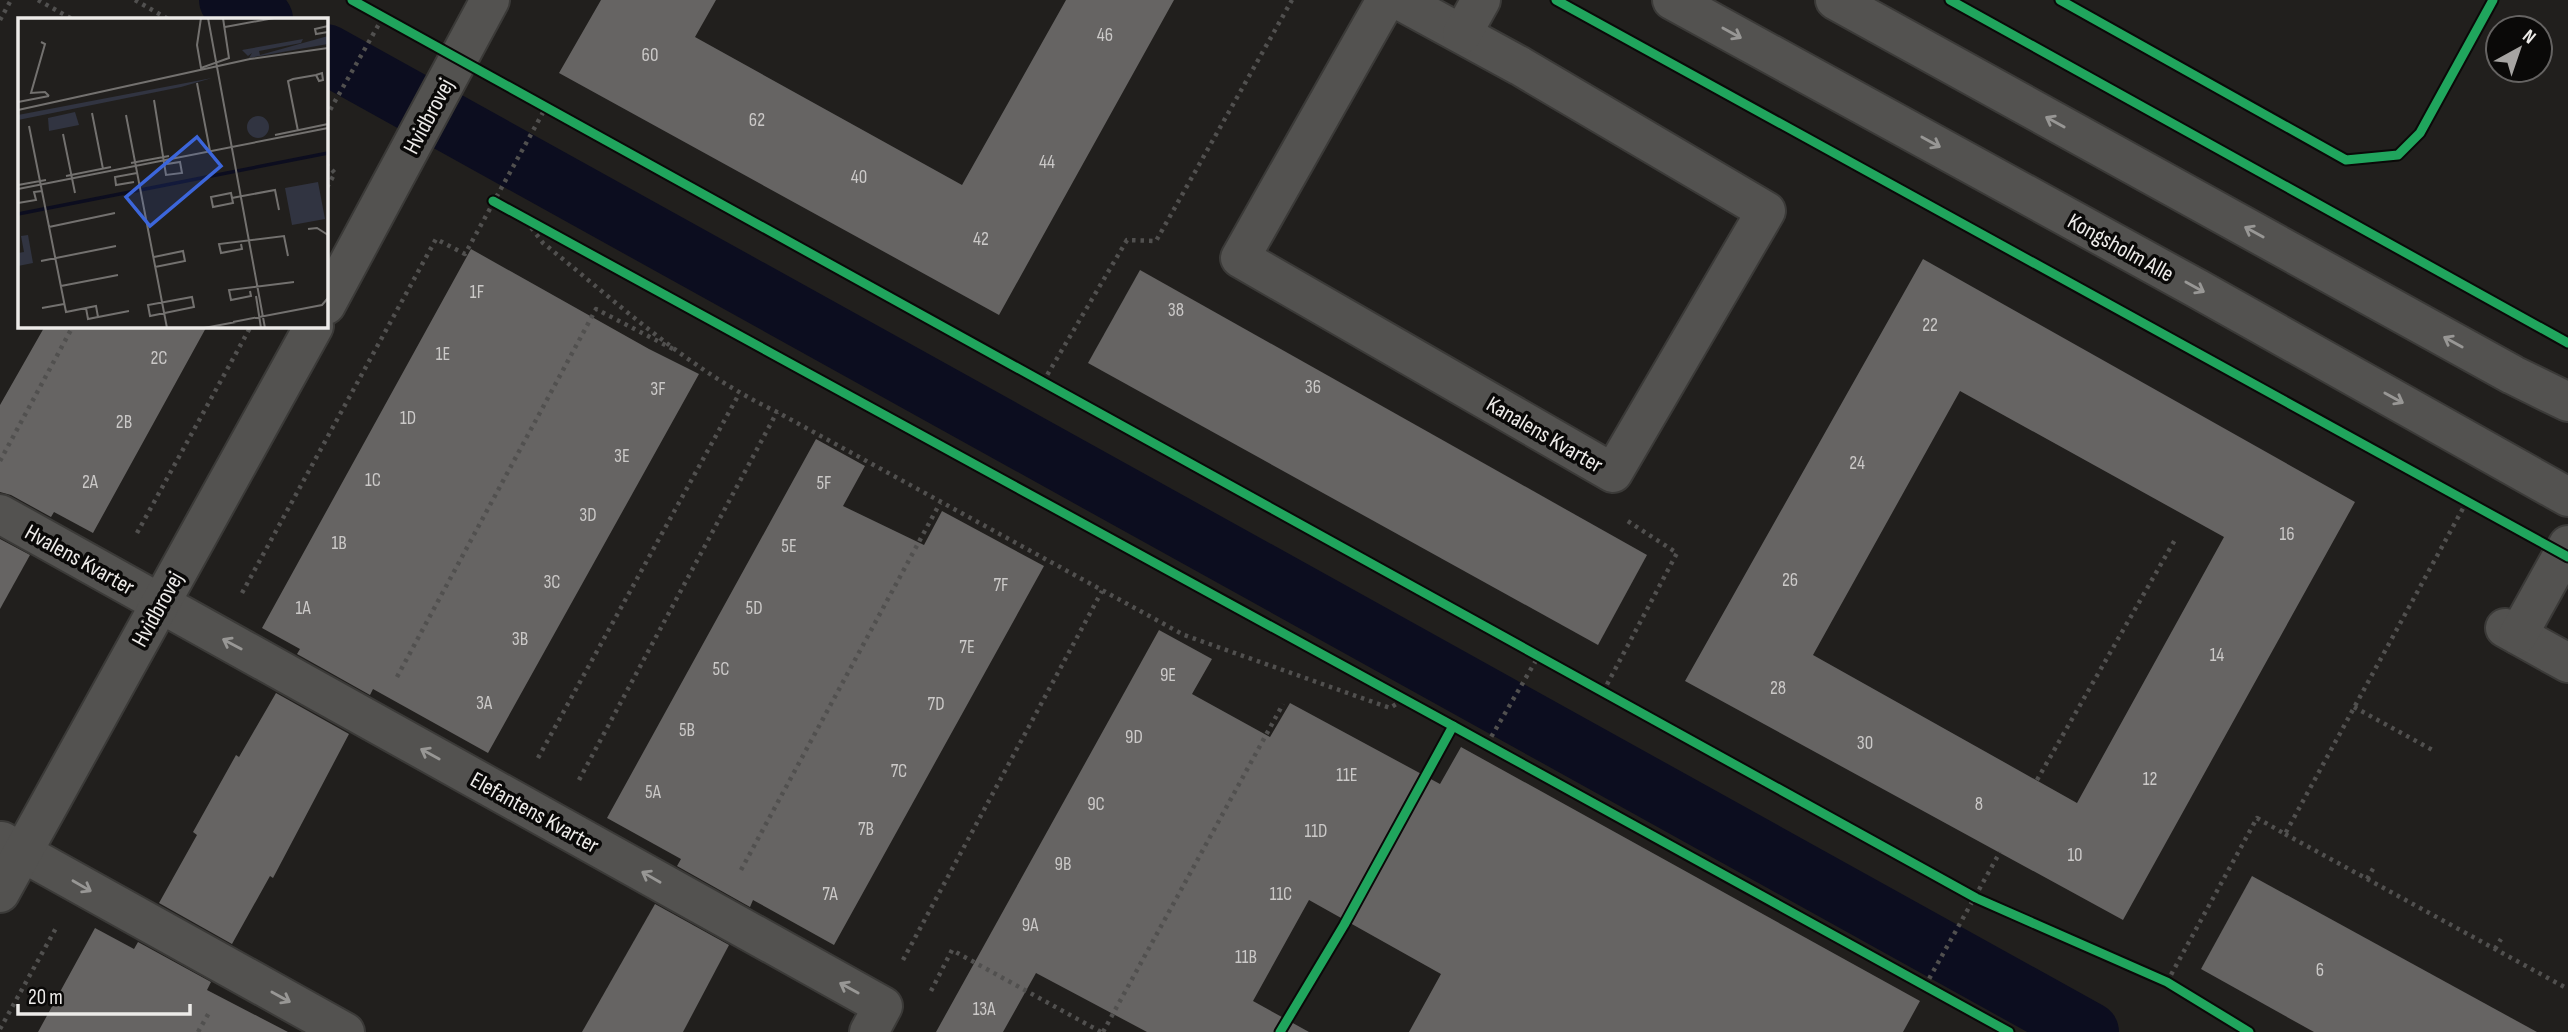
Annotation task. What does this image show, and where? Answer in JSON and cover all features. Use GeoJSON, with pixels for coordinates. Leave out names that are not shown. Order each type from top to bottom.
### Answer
{"type":"FeatureCollection","features":[{"type":"Feature","properties":{"kind":"street","name":"Hvidbrovej"},"geometry":{"type":"LineString","coordinates":[[327,303],[490,0]]}},
{"type":"Feature","properties":{"kind":"street","name":"Kanalens Kvarter"},"geometry":{"type":"LineString","coordinates":[[1385,0],[1240,258],[1613,472],[1766,211],[1399,0]]}},
{"type":"Feature","properties":{"kind":"street"},"geometry":{"type":"LineString","coordinates":[[1462,34],[1481,0]]}},
{"type":"Feature","properties":{"kind":"street","name":"Kongsholm Alle"},"geometry":{"type":"LineString","coordinates":[[1672,0],[2185,282],[2568,497]]}},
{"type":"Feature","properties":{"kind":"street"},"geometry":{"type":"LineString","coordinates":[[1835,0],[2501,368],[2568,402]]}},
{"type":"Feature","properties":{"kind":"street","name":"Hvidbrovej"},"geometry":{"type":"LineString","coordinates":[[0,893],[11,846],[160,604],[313,327]]}},
{"type":"Feature","properties":{"kind":"street","name":"Hvalens Kvarter"},"geometry":{"type":"LineString","coordinates":[[0,514],[160,604]]}},
{"type":"Feature","properties":{"kind":"street"},"geometry":{"type":"LineString","coordinates":[[2568,545],[2511,632],[2568,663]]}},
{"type":"Feature","properties":{"kind":"street","name":"Elefantens Kvarter"},"geometry":{"type":"LineString","coordinates":[[160,604],[717,914],[876,1019]]}},
{"type":"Feature","properties":{"kind":"street"},"geometry":{"type":"LineString","coordinates":[[11,846],[345,1032]]}},
{"type":"Feature","properties":{"kind":"path"},"geometry":{"type":"LineString","coordinates":[[0,20],[11,0]]}},
{"type":"Feature","properties":{"kind":"path"},"geometry":{"type":"LineString","coordinates":[[38,0],[70,18]]}},
{"type":"Feature","properties":{"kind":"path"},"geometry":{"type":"LineString","coordinates":[[135,0],[166,18]]}},
{"type":"Feature","properties":{"kind":"path"},"geometry":{"type":"LineString","coordinates":[[1043,382],[1127,240],[1156,241],[1292,0]]}},
{"type":"Feature","properties":{"kind":"path"},"geometry":{"type":"LineString","coordinates":[[2060,0],[2346,160],[2398,155],[2420,133],[2493,0]]}},
{"type":"Feature","properties":{"kind":"path"},"geometry":{"type":"LineString","coordinates":[[372,11],[394,23]]}},
{"type":"Feature","properties":{"kind":"path"},"geometry":{"type":"LineString","coordinates":[[327,111],[383,17]]}},
{"type":"Feature","properties":{"kind":"path"},"geometry":{"type":"LineString","coordinates":[[534,101],[558,114]]}},
{"type":"Feature","properties":{"kind":"path"},"geometry":{"type":"LineString","coordinates":[[218,636],[436,239],[465,254],[546,107]]}},
{"type":"Feature","properties":{"kind":"path"},"geometry":{"type":"LineString","coordinates":[[327,165],[335,173],[327,187]]}},
{"type":"Feature","properties":{"kind":"path"},"geometry":{"type":"LineString","coordinates":[[493,201],[2009,1032]]}},
{"type":"Feature","properties":{"kind":"path"},"geometry":{"type":"LineString","coordinates":[[523,218],[543,243],[683,355],[739,394],[777,412],[1102,591],[1197,640],[1390,708],[1404,699]]}},
{"type":"Feature","properties":{"kind":"path"},"geometry":{"type":"LineString","coordinates":[[373,722],[596,309],[683,355]]}},
{"type":"Feature","properties":{"kind":"path"},"geometry":{"type":"LineString","coordinates":[[0,461],[72,327]]}},
{"type":"Feature","properties":{"kind":"path"},"geometry":{"type":"LineString","coordinates":[[113,577],[250,327]]}},
{"type":"Feature","properties":{"kind":"path"},"geometry":{"type":"LineString","coordinates":[[1031,376],[1055,389]]}},
{"type":"Feature","properties":{"kind":"path"},"geometry":{"type":"LineString","coordinates":[[514,800],[739,394]]}},
{"type":"Feature","properties":{"kind":"path"},"geometry":{"type":"LineString","coordinates":[[556,824],[777,412]]}},
{"type":"Feature","properties":{"kind":"path"},"geometry":{"type":"LineString","coordinates":[[1602,692],[1677,553],[1626,522],[1613,472]]}},
{"type":"Feature","properties":{"kind":"path"},"geometry":{"type":"LineString","coordinates":[[2285,834],[2463,499],[2479,508]]}},
{"type":"Feature","properties":{"kind":"path"},"geometry":{"type":"LineString","coordinates":[[717,914],[940,503]]}},
{"type":"Feature","properties":{"kind":"path"},"geometry":{"type":"LineString","coordinates":[[2037,780],[2176,538]]}},
{"type":"Feature","properties":{"kind":"path"},"geometry":{"type":"LineString","coordinates":[[876,1019],[888,986],[1102,591]]}},
{"type":"Feature","properties":{"kind":"path"},"geometry":{"type":"LineString","coordinates":[[1526,650],[1549,663]]}},
{"type":"Feature","properties":{"kind":"path"},"geometry":{"type":"LineString","coordinates":[[1487,744],[1538,657]]}},
{"type":"Feature","properties":{"kind":"path"},"geometry":{"type":"LineString","coordinates":[[1592,686],[1615,699]]}},
{"type":"Feature","properties":{"kind":"path"},"geometry":{"type":"LineString","coordinates":[[876,1019],[923,1005],[952,950],[1102,1032],[1283,704]]}},
{"type":"Feature","properties":{"kind":"path"},"geometry":{"type":"LineString","coordinates":[[2354,707],[2437,752]]}},
{"type":"Feature","properties":{"kind":"path"},"geometry":{"type":"LineString","coordinates":[[1447,737],[1453,726]]}},
{"type":"Feature","properties":{"kind":"path"},"geometry":{"type":"LineString","coordinates":[[2167,982],[2257,818],[2568,989]]}},
{"type":"Feature","properties":{"kind":"path"},"geometry":{"type":"LineString","coordinates":[[1925,986],[2000,852]]}},
{"type":"Feature","properties":{"kind":"path"},"geometry":{"type":"LineString","coordinates":[[2367,879],[2374,867]]}},
{"type":"Feature","properties":{"kind":"path"},"geometry":{"type":"LineString","coordinates":[[0,1029],[81,885]]}},
{"type":"Feature","properties":{"kind":"path"},"geometry":{"type":"LineString","coordinates":[[1964,892],[1988,904]]}},
{"type":"Feature","properties":{"kind":"path"},"geometry":{"type":"LineString","coordinates":[[2495,949],[2501,939]]}},
{"type":"Feature","properties":{"kind":"path"},"geometry":{"type":"LineString","coordinates":[[2154,976],[2179,989]]}},
{"type":"Feature","properties":{"kind":"path"},"geometry":{"type":"LineString","coordinates":[[1936,1004],[1941,995]]}},
{"type":"Feature","properties":{"kind":"building"},"geometry":{"type":"Polygon","coordinates":[[[601,0],[716,0],[695,37],[962,185],[1066,0],[1174,0],[999,315],[559,73],[601,0]]]}},
{"type":"Feature","properties":{"kind":"building"},"geometry":{"type":"Polygon","coordinates":[[[471,249],[649,349],[699,374],[488,753],[373,689],[370,695],[297,654],[300,649],[262,628],[471,249]]]}},
{"type":"Feature","properties":{"kind":"building"},"geometry":{"type":"Polygon","coordinates":[[[1923,259],[2355,502],[2123,920],[1685,681],[1923,259]],[[1960,391],[1813,655],[2077,803],[2224,537],[1960,391]]]}},
{"type":"Feature","properties":{"kind":"building"},"geometry":{"type":"Polygon","coordinates":[[[1140,270],[1647,555],[1598,645],[1088,363],[1140,270]]]}},
{"type":"Feature","properties":{"kind":"building"},"geometry":{"type":"Polygon","coordinates":[[[44,327],[206,327],[93,533],[54,512],[51,517],[11,495],[0,492],[0,405],[44,327]]]}},
{"type":"Feature","properties":{"kind":"building"},"geometry":{"type":"Polygon","coordinates":[[[816,439],[865,466],[843,506],[924,545],[942,511],[1044,566],[834,945],[753,900],[750,907],[677,866],[681,859],[607,818],[816,439]]]}},
{"type":"Feature","properties":{"kind":"building"},"geometry":{"type":"Polygon","coordinates":[[[0,539],[30,555],[0,609],[0,539]]]}},
{"type":"Feature","properties":{"kind":"building"},"geometry":{"type":"Polygon","coordinates":[[[1159,630],[1212,659],[1192,694],[1270,737],[1290,703],[1440,784],[1461,747],[1920,1001],[1903,1032],[1409,1032],[1441,974],[1309,900],[1253,1001],[1309,1032],[1147,1032],[1036,973],[1003,1032],[936,1032],[1159,630]]]}},
{"type":"Feature","properties":{"kind":"building"},"geometry":{"type":"Polygon","coordinates":[[[276,693],[349,734],[273,878],[270,876],[232,944],[159,903],[197,835],[193,832],[236,755],[239,757],[276,693]]]}},
{"type":"Feature","properties":{"kind":"building"},"geometry":{"type":"Polygon","coordinates":[[[2252,876],[2537,1032],[2314,1032],[2201,969],[2252,876]]]}},
{"type":"Feature","properties":{"kind":"building"},"geometry":{"type":"Polygon","coordinates":[[[655,904],[729,945],[683,1032],[582,1032],[655,904]]]}},
{"type":"Feature","properties":{"kind":"building"},"geometry":{"type":"Polygon","coordinates":[[[95,928],[134,949],[138,942],[211,982],[207,990],[288,1032],[38,1032],[95,928]]]}},
{"type":"Feature","properties":{"kind":"waterway"},"geometry":{"type":"LineString","coordinates":[[229,0],[261,18]]}},
{"type":"Feature","properties":{"kind":"waterway"},"geometry":{"type":"LineString","coordinates":[[327,55],[2089,1032]]}},
{"type":"Feature","properties":{"kind":"cycle path"},"geometry":{"type":"LineString","coordinates":[[352,0],[1976,898],[2167,982],[2249,1032]]}},
{"type":"Feature","properties":{"kind":"cycle path"},"geometry":{"type":"LineString","coordinates":[[1556,0],[2568,557]]}},
{"type":"Feature","properties":{"kind":"cycle path"},"geometry":{"type":"LineString","coordinates":[[1950,0],[2568,343]]}},
{"type":"Feature","properties":{"kind":"cycle path"},"geometry":{"type":"LineString","coordinates":[[2060,0],[2346,160],[2398,155],[2420,133],[2493,0]]}},
{"type":"Feature","properties":{"kind":"cycle path"},"geometry":{"type":"LineString","coordinates":[[493,201],[2009,1032]]}},
{"type":"Feature","properties":{"kind":"cycle path"},"geometry":{"type":"LineString","coordinates":[[1280,1032],[1344,925],[1453,726]]}}]}
